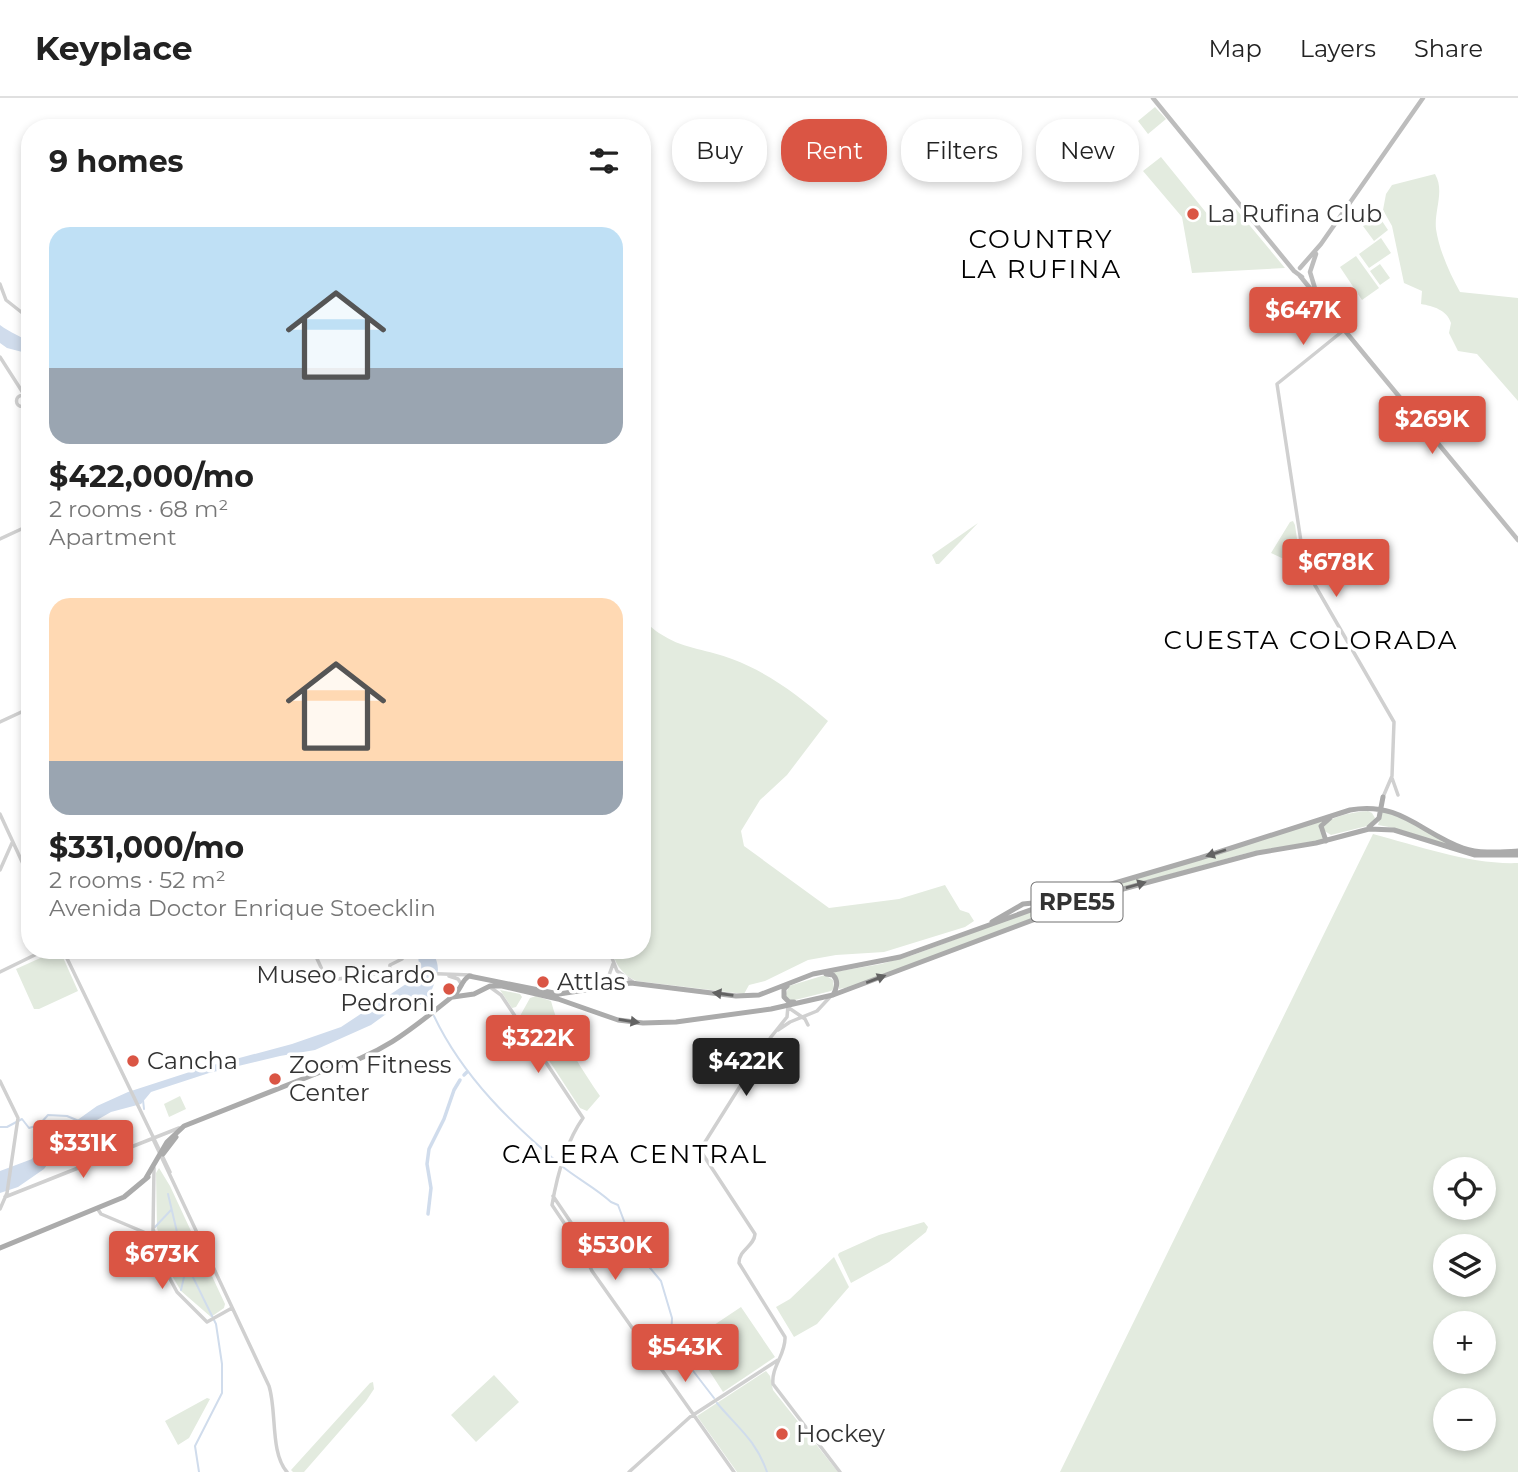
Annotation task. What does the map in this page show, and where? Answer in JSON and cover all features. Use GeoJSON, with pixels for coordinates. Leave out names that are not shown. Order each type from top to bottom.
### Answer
{"type":"FeatureCollection","features":[{"type":"Feature","properties":{"kind":"main road"},"geometry":{"type":"LineString","coordinates":[[1153,98],[1518,540]]}},
{"type":"Feature","properties":{"kind":"main road"},"geometry":{"type":"LineString","coordinates":[[1301,276],[1301,267],[1321,244],[1423,98]]}},
{"type":"Feature","properties":{"kind":"main road"},"geometry":{"type":"LineString","coordinates":[[1301,276],[1308,276],[1321,244]]}},
{"type":"Feature","properties":{"kind":"main road"},"geometry":{"type":"LineString","coordinates":[[1289,264],[1308,267],[1314,288],[1323,304]]}},
{"type":"Feature","properties":{"kind":"main road"},"geometry":{"type":"LineString","coordinates":[[1377,821],[1383,803]]}},
{"type":"Feature","properties":{"kind":"main road","name":"RPE55"},"geometry":{"type":"LineString","coordinates":[[490,986],[563,998],[596,988],[635,983],[746,996],[765,993],[813,974],[878,963],[940,944],[1090,889],[1200,859],[1338,813],[1383,803],[1395,812],[1467,849],[1518,853]]}},
{"type":"Feature","properties":{"kind":"main road"},"geometry":{"type":"LineString","coordinates":[[1350,810],[1373,811],[1377,821]]}},
{"type":"Feature","properties":{"kind":"main road"},"geometry":{"type":"LineString","coordinates":[[1326,841],[1322,832],[1323,822],[1338,813]]}},
{"type":"Feature","properties":{"kind":"main road","name":"RPE55"},"geometry":{"type":"LineString","coordinates":[[1356,833],[1377,821]]}},
{"type":"Feature","properties":{"kind":"main road","name":"RPE55"},"geometry":{"type":"LineString","coordinates":[[474,976],[563,998],[618,1020],[643,1023],[676,1022],[787,1006],[833,995],[1097,896],[1257,853],[1326,841],[1375,828],[1390,829],[1466,853],[1488,856],[1518,853]]}},
{"type":"Feature","properties":{"kind":"main road","name":"RPE55"},"geometry":{"type":"LineString","coordinates":[[1322,832],[1327,837],[1344,836]]}},
{"type":"Feature","properties":{"kind":"main road"},"geometry":{"type":"LineString","coordinates":[[813,974],[830,974],[834,977],[837,987],[833,995]]}},
{"type":"Feature","properties":{"kind":"main road"},"geometry":{"type":"LineString","coordinates":[[0,1248],[129,1194],[146,1178],[172,1136],[184,1126],[377,1051],[426,1018],[450,999],[466,978],[474,976],[481,984],[473,994]]}},
{"type":"Feature","properties":{"kind":"main road"},"geometry":{"type":"LineString","coordinates":[[787,1006],[783,989],[792,981]]}},
{"type":"Feature","properties":{"kind":"main road"},"geometry":{"type":"LineString","coordinates":[[462,986],[465,992],[473,994]]}},
{"type":"Feature","properties":{"kind":"main road"},"geometry":{"type":"LineString","coordinates":[[450,999],[473,994],[490,986]]}},
{"type":"Feature","properties":{"kind":"main road"},"geometry":{"type":"LineString","coordinates":[[784,997],[790,1003],[803,1003]]}},
{"type":"Feature","properties":{"kind":"main road"},"geometry":{"type":"LineString","coordinates":[[146,1178],[177,1136],[195,1122]]}},
{"type":"Feature","properties":{"kind":"street"},"geometry":{"type":"LineString","coordinates":[[0,284],[6,300],[21,312]]}},
{"type":"Feature","properties":{"kind":"street"},"geometry":{"type":"LineString","coordinates":[[1344,330],[1277,384],[1304,564],[1313,584],[1393,719],[1395,729],[1392,776],[1383,803]]}},
{"type":"Feature","properties":{"kind":"street"},"geometry":{"type":"LineString","coordinates":[[0,357],[12,373],[21,393]]}},
{"type":"Feature","properties":{"kind":"street"},"geometry":{"type":"LineString","coordinates":[[19,390],[18,404],[21,403]]}},
{"type":"Feature","properties":{"kind":"street"},"geometry":{"type":"LineString","coordinates":[[0,540],[21,530]]}},
{"type":"Feature","properties":{"kind":"street"},"geometry":{"type":"LineString","coordinates":[[0,722],[21,712]]}},
{"type":"Feature","properties":{"kind":"street"},"geometry":{"type":"LineString","coordinates":[[1392,776],[1398,794]]}},
{"type":"Feature","properties":{"kind":"street"},"geometry":{"type":"LineString","coordinates":[[0,814],[21,860]]}},
{"type":"Feature","properties":{"kind":"street"},"geometry":{"type":"LineString","coordinates":[[0,870],[13,841]]}},
{"type":"Feature","properties":{"kind":"street"},"geometry":{"type":"LineString","coordinates":[[8,852],[14,850],[18,853]]}},
{"type":"Feature","properties":{"kind":"street"},"geometry":{"type":"LineString","coordinates":[[0,972],[27,959]]}},
{"type":"Feature","properties":{"kind":"street"},"geometry":{"type":"LineString","coordinates":[[67,959],[153,1139],[164,1155],[173,1181]]}},
{"type":"Feature","properties":{"kind":"street"},"geometry":{"type":"LineString","coordinates":[[317,959],[326,978],[337,980],[389,972],[474,976]]}},
{"type":"Feature","properties":{"kind":"street"},"geometry":{"type":"LineString","coordinates":[[389,972],[390,965],[402,959]]}},
{"type":"Feature","properties":{"kind":"street"},"geometry":{"type":"LineString","coordinates":[[612,959],[618,973],[635,983]]}},
{"type":"Feature","properties":{"kind":"street"},"geometry":{"type":"LineString","coordinates":[[596,988],[608,978],[613,962]]}},
{"type":"Feature","properties":{"kind":"street"},"geometry":{"type":"LineString","coordinates":[[447,975],[456,978],[462,986]]}},
{"type":"Feature","properties":{"kind":"street"},"geometry":{"type":"LineString","coordinates":[[490,986],[499,993],[583,1118],[574,1133],[560,1171],[552,1205],[592,1272],[734,1472]]}},
{"type":"Feature","properties":{"kind":"street"},"geometry":{"type":"LineString","coordinates":[[774,1033],[788,1023],[817,1011],[833,995]]}},
{"type":"Feature","properties":{"kind":"street"},"geometry":{"type":"LineString","coordinates":[[787,1006],[803,1017],[808,1025]]}},
{"type":"Feature","properties":{"kind":"street"},"geometry":{"type":"LineString","coordinates":[[772,1379],[785,1342],[783,1334],[739,1263],[740,1253],[754,1241],[755,1234],[700,1150],[774,1033],[787,1017],[787,1006]]}},
{"type":"Feature","properties":{"kind":"street"},"geometry":{"type":"LineString","coordinates":[[0,1081],[18,1118],[6,1195],[0,1209]]}},
{"type":"Feature","properties":{"kind":"street"},"geometry":{"type":"LineString","coordinates":[[6,1195],[184,1126]]}},
{"type":"Feature","properties":{"kind":"street"},"geometry":{"type":"LineString","coordinates":[[162,1154],[269,1386],[275,1415],[278,1459],[287,1472]]}},
{"type":"Feature","properties":{"kind":"street"},"geometry":{"type":"LineString","coordinates":[[154,1168],[153,1232],[177,1292],[210,1321],[232,1308]]}},
{"type":"Feature","properties":{"kind":"street"},"geometry":{"type":"LineString","coordinates":[[553,1196],[587,1245],[590,1252],[588,1262]]}},
{"type":"Feature","properties":{"kind":"street"},"geometry":{"type":"LineString","coordinates":[[100,1207],[104,1215],[146,1233],[153,1232]]}},
{"type":"Feature","properties":{"kind":"street"},"geometry":{"type":"LineString","coordinates":[[629,1472],[693,1415],[779,1359]]}},
{"type":"Feature","properties":{"kind":"street"},"geometry":{"type":"LineString","coordinates":[[763,1370],[768,1371],[777,1391],[840,1472]]}},
{"type":"Feature","properties":{"kind":"shaded area"},"geometry":{"type":"Polygon","coordinates":[[[1155,107],[1166,119],[1148,134],[1139,120],[1155,107]]]}},
{"type":"Feature","properties":{"kind":"shaded area","name":"La Rufina Club"},"geometry":{"type":"Polygon","coordinates":[[[1161,157],[1217,226],[1236,209],[1285,268],[1192,273],[1182,217],[1143,171],[1161,157]]]}},
{"type":"Feature","properties":{"kind":"shaded area"},"geometry":{"type":"Polygon","coordinates":[[[1435,174],[1439,187],[1437,237],[1445,262],[1460,292],[1518,298],[1518,401],[1477,354],[1458,351],[1449,333],[1451,323],[1446,315],[1435,307],[1421,304],[1422,291],[1404,283],[1392,226],[1383,210],[1386,194],[1392,185],[1435,174]]]}},
{"type":"Feature","properties":{"kind":"shaded area"},"geometry":{"type":"Polygon","coordinates":[[[1378,215],[1388,230],[1374,241],[1363,226],[1378,215]]]}},
{"type":"Feature","properties":{"kind":"shaded area"},"geometry":{"type":"Polygon","coordinates":[[[1381,238],[1391,253],[1369,268],[1359,254],[1381,238]]]}},
{"type":"Feature","properties":{"kind":"shaded area"},"geometry":{"type":"Polygon","coordinates":[[[1356,256],[1379,288],[1362,300],[1340,267],[1356,256]]]}},
{"type":"Feature","properties":{"kind":"shaded area"},"geometry":{"type":"Polygon","coordinates":[[[1380,264],[1390,278],[1380,285],[1370,271],[1380,264]]]}},
{"type":"Feature","properties":{"kind":"shaded area"},"geometry":{"type":"Polygon","coordinates":[[[1293,521],[1295,525],[1301,567],[1271,553],[1293,521]]]}},
{"type":"Feature","properties":{"kind":"shaded area"},"geometry":{"type":"Polygon","coordinates":[[[978,523],[939,564],[936,564],[932,555],[978,523]]]}},
{"type":"Feature","properties":{"kind":"shaded area"},"geometry":{"type":"Polygon","coordinates":[[[651,626],[672,640],[724,656],[758,671],[794,694],[828,721],[787,775],[760,800],[741,831],[744,846],[829,908],[899,899],[945,885],[960,910],[969,913],[974,921],[965,927],[884,952],[808,960],[765,981],[749,985],[744,994],[636,981],[615,959],[651,959],[651,626]]]}},
{"type":"Feature","properties":{"kind":"shaded area"},"geometry":{"type":"Polygon","coordinates":[[[1368,811],[1375,818],[1371,825],[1331,835],[1323,830],[1324,824],[1334,818],[1368,811]]]}},
{"type":"Feature","properties":{"kind":"shaded area"},"geometry":{"type":"Polygon","coordinates":[[[1382,811],[1395,815],[1476,853],[1378,825],[1382,811]]]}},
{"type":"Feature","properties":{"kind":"shaded area"},"geometry":{"type":"Polygon","coordinates":[[[1323,820],[1319,828],[1323,840],[1251,852],[1094,895],[839,989],[834,972],[913,955],[1042,907],[1323,820]]]}},
{"type":"Feature","properties":{"kind":"shaded area"},"geometry":{"type":"Polygon","coordinates":[[[1373,834],[1464,858],[1518,863],[1518,1472],[1060,1472],[1373,834]]]}},
{"type":"Feature","properties":{"kind":"shaded area"},"geometry":{"type":"Polygon","coordinates":[[[38,959],[64,959],[78,991],[34,1009],[16,969],[38,959]]]}},
{"type":"Feature","properties":{"kind":"shaded area"},"geometry":{"type":"Polygon","coordinates":[[[825,975],[833,980],[834,988],[831,991],[791,1001],[785,996],[789,986],[825,975]]]}},
{"type":"Feature","properties":{"kind":"shaded area"},"geometry":{"type":"Polygon","coordinates":[[[500,990],[520,994],[522,997],[516,1007],[512,1008],[500,990]]]}},
{"type":"Feature","properties":{"kind":"shaded area"},"geometry":{"type":"Polygon","coordinates":[[[536,996],[551,1001],[565,1039],[600,1096],[587,1111],[580,1108],[520,1016],[530,998],[536,996]]]}},
{"type":"Feature","properties":{"kind":"shaded area"},"geometry":{"type":"Polygon","coordinates":[[[180,1096],[186,1109],[169,1117],[164,1104],[180,1096]]]}},
{"type":"Feature","properties":{"kind":"shaded area"},"geometry":{"type":"Polygon","coordinates":[[[103,1142],[106,1151],[86,1159],[83,1150],[103,1142]]]}},
{"type":"Feature","properties":{"kind":"shaded area"},"geometry":{"type":"Polygon","coordinates":[[[159,1168],[225,1304],[224,1308],[211,1317],[181,1291],[171,1274],[157,1228],[156,1173],[159,1168]]]}},
{"type":"Feature","properties":{"kind":"shaded area"},"geometry":{"type":"Polygon","coordinates":[[[924,1222],[928,1227],[926,1232],[889,1262],[851,1283],[839,1253],[879,1235],[924,1222]]]}},
{"type":"Feature","properties":{"kind":"shaded area"},"geometry":{"type":"Polygon","coordinates":[[[834,1257],[849,1287],[817,1324],[794,1337],[776,1307],[790,1299],[834,1257]]]}},
{"type":"Feature","properties":{"kind":"shaded area"},"geometry":{"type":"Polygon","coordinates":[[[741,1307],[775,1357],[723,1392],[692,1344],[693,1339],[741,1307]]]}},
{"type":"Feature","properties":{"kind":"shaded area"},"geometry":{"type":"Polygon","coordinates":[[[766,1371],[773,1390],[838,1472],[737,1472],[697,1416],[766,1371]]]}},
{"type":"Feature","properties":{"kind":"shaded area"},"geometry":{"type":"Polygon","coordinates":[[[494,1375],[519,1402],[476,1442],[451,1415],[494,1375]]]}},
{"type":"Feature","properties":{"kind":"shaded area"},"geometry":{"type":"Polygon","coordinates":[[[373,1382],[374,1389],[366,1401],[304,1472],[293,1472],[291,1470],[373,1382]]]}},
{"type":"Feature","properties":{"kind":"shaded area"},"geometry":{"type":"Polygon","coordinates":[[[207,1398],[210,1399],[189,1438],[178,1445],[165,1421],[207,1398]]]}},
{"type":"Feature","properties":{"kind":"water"},"geometry":{"type":"Polygon","coordinates":[[[0,325],[21,337],[21,352],[7,348],[0,343],[0,325]]]}},
{"type":"Feature","properties":{"kind":"water"},"geometry":{"type":"Polygon","coordinates":[[[418,959],[436,959],[437,977],[430,994],[432,1003],[427,1008],[411,1000],[371,1025],[315,1050],[209,1073],[151,1092],[141,1104],[111,1112],[97,1120],[83,1134],[60,1147],[44,1169],[18,1187],[0,1193],[0,1171],[32,1159],[40,1145],[51,1134],[69,1126],[97,1106],[128,1092],[202,1068],[292,1044],[341,1027],[415,978],[419,970],[418,959]]]}},
{"type":"Feature","properties":{"kind":"waterway"},"geometry":{"type":"LineString","coordinates":[[434,1016],[459,1059],[507,1116],[563,1167],[618,1205],[635,1250],[661,1281],[672,1318],[671,1340],[677,1350]]}},
{"type":"Feature","properties":{"kind":"waterway"},"geometry":{"type":"LineString","coordinates":[[464,1075],[467,1072]]}},
{"type":"Feature","properties":{"kind":"waterway"},"geometry":{"type":"LineString","coordinates":[[428,1214],[431,1188],[427,1164],[429,1149],[460,1080]]}},
{"type":"Feature","properties":{"kind":"waterway"},"geometry":{"type":"LineString","coordinates":[[143,1100],[144,1109]]}},
{"type":"Feature","properties":{"kind":"waterway"},"geometry":{"type":"LineString","coordinates":[[0,1127],[7,1127],[22,1119],[29,1128],[39,1125],[48,1115],[67,1116],[79,1121]]}},
{"type":"Feature","properties":{"kind":"waterway"},"geometry":{"type":"LineString","coordinates":[[168,1194],[177,1232],[185,1243],[186,1263],[216,1324],[222,1364],[222,1393],[195,1446],[199,1472]]}},
{"type":"Feature","properties":{"kind":"waterway"},"geometry":{"type":"LineString","coordinates":[[155,1227],[171,1210]]}},
{"type":"Feature","properties":{"kind":"waterway"},"geometry":{"type":"LineString","coordinates":[[181,1290],[187,1264]]}},
{"type":"Feature","properties":{"kind":"waterway"},"geometry":{"type":"LineString","coordinates":[[680,1354],[714,1398]]}},
{"type":"Feature","properties":{"kind":"waterway"},"geometry":{"type":"LineString","coordinates":[[717,1403],[752,1442],[767,1472]]}},
{"type":"Feature","properties":{"kind":"place","name":"La Rufina Club"},"geometry":{"type":"Point","coordinates":[1193,214]}},
{"type":"Feature","properties":{"kind":"place","name":"Attlas"},"geometry":{"type":"Point","coordinates":[543,982]}},
{"type":"Feature","properties":{"kind":"place","name":"Museo Ricardo Pedroni"},"geometry":{"type":"Point","coordinates":[449,989]}},
{"type":"Feature","properties":{"kind":"place","name":"Cancha"},"geometry":{"type":"Point","coordinates":[133,1061]}},
{"type":"Feature","properties":{"kind":"place","name":"Zoom Fitness Center"},"geometry":{"type":"Point","coordinates":[275,1079]}},
{"type":"Feature","properties":{"kind":"place","name":"Hockey"},"geometry":{"type":"Point","coordinates":[782,1434]}},
{"type":"Feature","properties":{"kind":"district","name":"COUNTRY LA RUFINA"},"geometry":{"type":"Point","coordinates":[1041,254]}},
{"type":"Feature","properties":{"kind":"district","name":"CUESTA COLORADA"},"geometry":{"type":"Point","coordinates":[1311,640]}},
{"type":"Feature","properties":{"kind":"district","name":"CALERA CENTRAL"},"geometry":{"type":"Point","coordinates":[635,1154]}}]}
